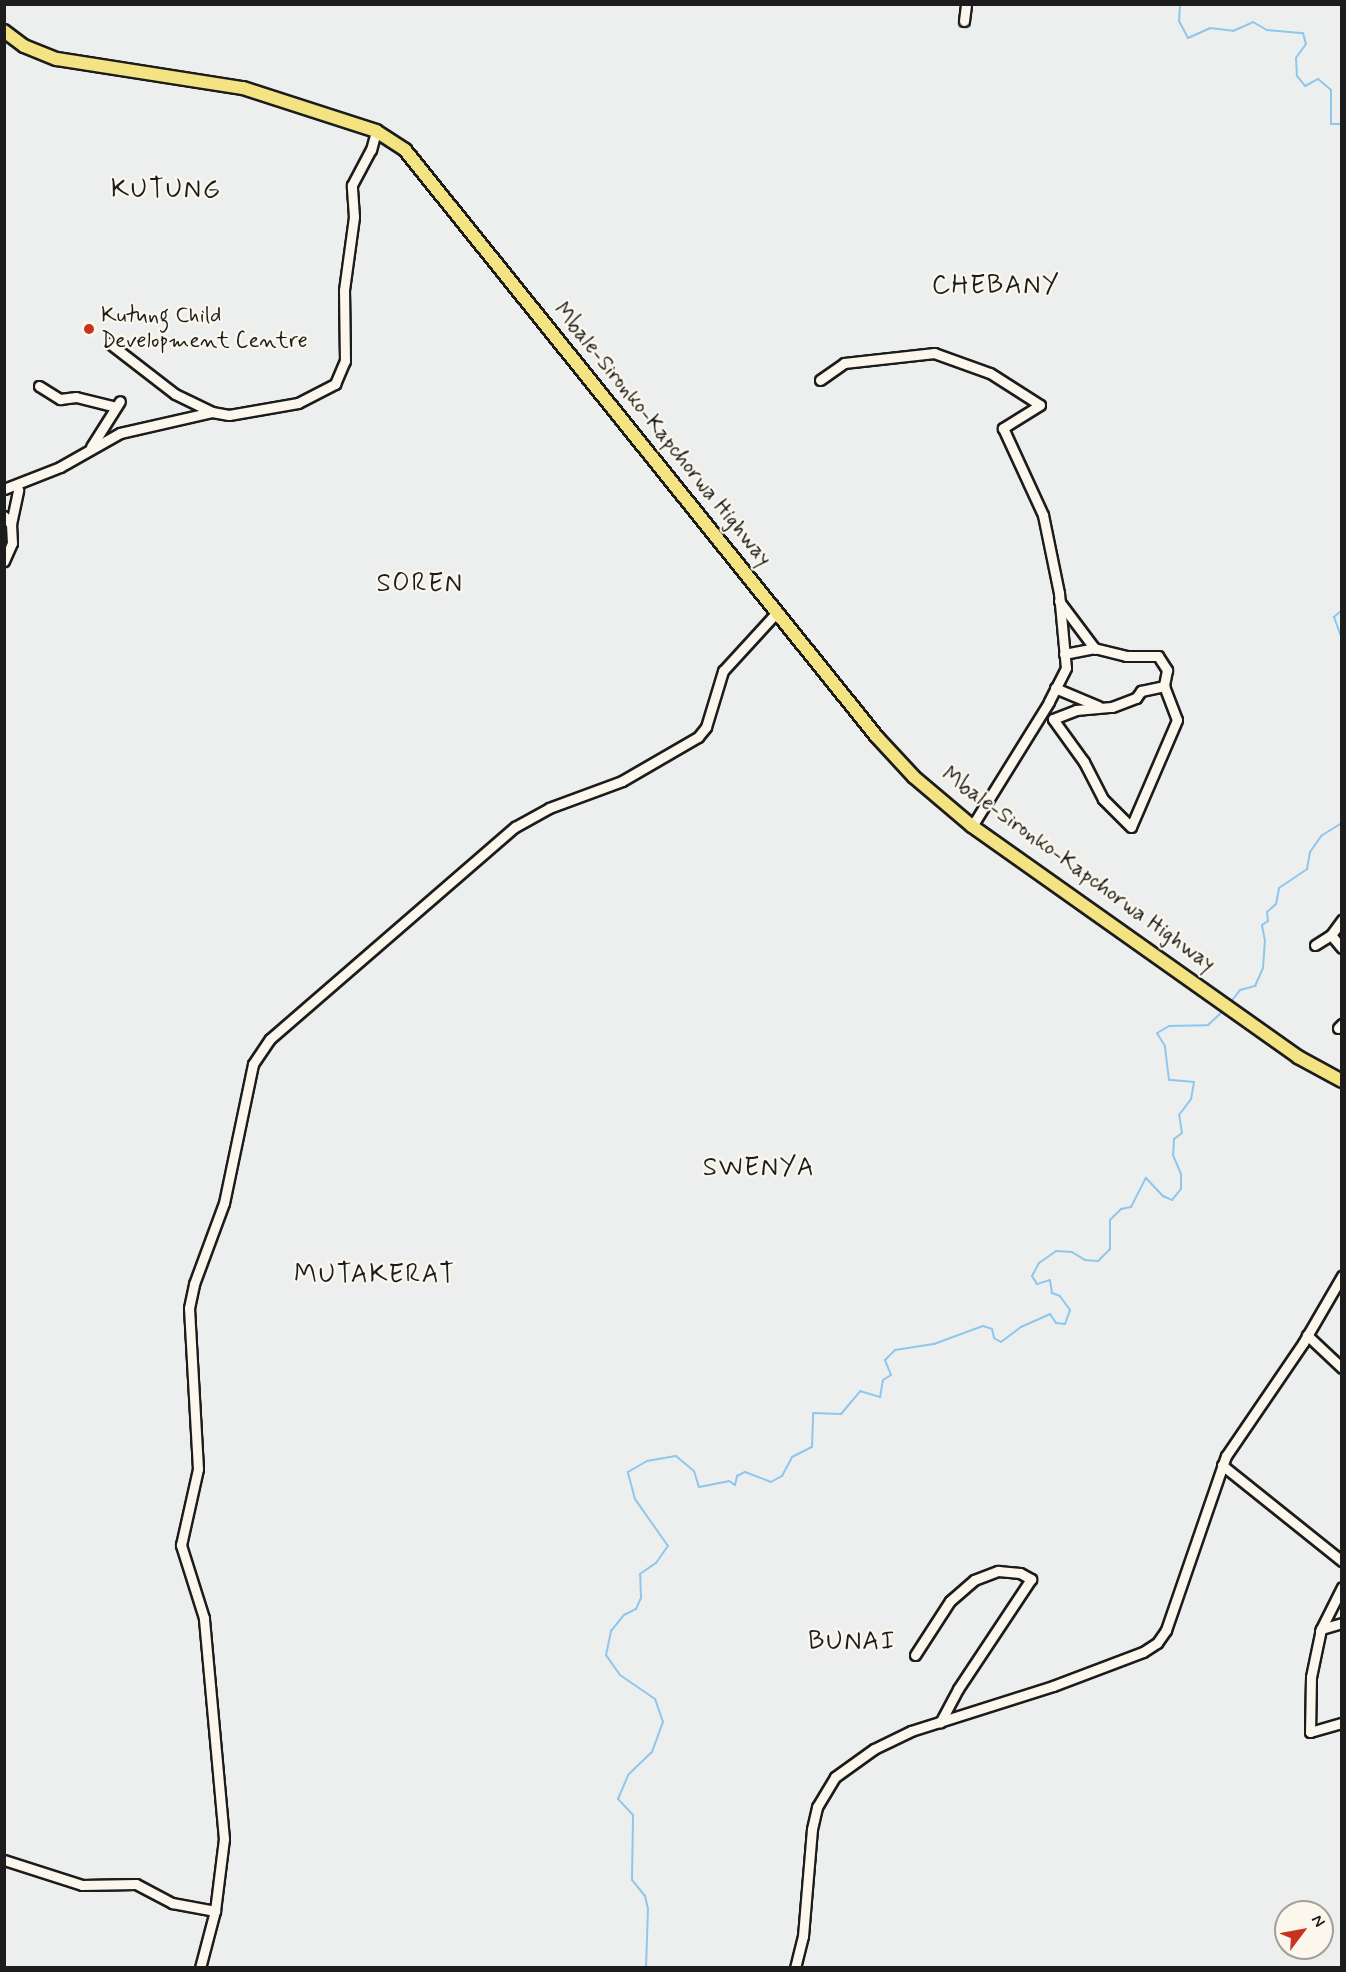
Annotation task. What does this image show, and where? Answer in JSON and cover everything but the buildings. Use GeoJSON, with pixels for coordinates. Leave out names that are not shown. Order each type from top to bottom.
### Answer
{"type":"FeatureCollection","features":[{"type":"Feature","properties":{"kind":"main road","name":"Mbale-Sironko-Kapchorwa Highway"},"geometry":{"type":"LineString","coordinates":[[4,32],[24,46],[57,59],[243,87],[376,131],[405,150],[454,208],[877,737],[914,777],[972,826],[1227,1003],[1298,1056],[1341,1081]]}},
{"type":"Feature","properties":{"kind":"street"},"geometry":{"type":"LineString","coordinates":[[964,21],[966,4]]}},
{"type":"Feature","properties":{"kind":"street"},"geometry":{"type":"LineString","coordinates":[[109,343],[175,394],[212,412],[229,415],[298,403],[320,394],[339,379],[345,361],[344,290],[354,217],[352,185],[371,150],[376,131]]}},
{"type":"Feature","properties":{"kind":"street"},"geometry":{"type":"LineString","coordinates":[[819,380],[844,363],[934,353],[990,373],[1040,405],[1003,428],[1043,515],[1059,601],[1066,668],[972,826]]}},
{"type":"Feature","properties":{"kind":"street"},"geometry":{"type":"LineString","coordinates":[[4,489],[89,451],[118,404],[76,397],[60,399],[39,386]]}},
{"type":"Feature","properties":{"kind":"street"},"geometry":{"type":"LineString","coordinates":[[5,495],[135,428],[212,412]]}},
{"type":"Feature","properties":{"kind":"street"},"geometry":{"type":"LineString","coordinates":[[4,561],[12,543],[8,520],[18,490]]}},
{"type":"Feature","properties":{"kind":"street"},"geometry":{"type":"LineString","coordinates":[[1059,601],[1095,649]]}},
{"type":"Feature","properties":{"kind":"street"},"geometry":{"type":"LineString","coordinates":[[200,1968],[215,1911],[224,1839],[217,1741],[204,1618],[181,1545],[198,1469],[189,1308],[194,1284],[224,1203],[253,1064],[270,1040],[515,826],[549,808],[622,781],[701,734],[723,671],[777,612]]}},
{"type":"Feature","properties":{"kind":"street"},"geometry":{"type":"LineString","coordinates":[[1064,654],[1095,649],[1126,656],[1158,656],[1167,670],[1164,686],[1177,720],[1131,827],[1102,799],[1084,762],[1053,719],[1098,706]]}},
{"type":"Feature","properties":{"kind":"street"},"geometry":{"type":"LineString","coordinates":[[1055,688],[1098,706],[1112,707],[1136,698],[1141,691],[1164,686]]}},
{"type":"Feature","properties":{"kind":"street"},"geometry":{"type":"LineString","coordinates":[[1315,945],[1331,934],[1341,920]]}},
{"type":"Feature","properties":{"kind":"street"},"geometry":{"type":"LineString","coordinates":[[1331,934],[1341,948]]}},
{"type":"Feature","properties":{"kind":"street"},"geometry":{"type":"LineString","coordinates":[[795,1968],[803,1936],[812,1829],[825,1791],[849,1765],[874,1749],[910,1731],[940,1724],[1053,1686],[1143,1652],[1156,1643],[1166,1630],[1222,1465],[1307,1335],[1341,1275]]}},
{"type":"Feature","properties":{"kind":"street"},"geometry":{"type":"LineString","coordinates":[[1307,1335],[1341,1368]]}},
{"type":"Feature","properties":{"kind":"street"},"geometry":{"type":"LineString","coordinates":[[1222,1465],[1341,1561]]}},
{"type":"Feature","properties":{"kind":"street"},"geometry":{"type":"LineString","coordinates":[[915,1656],[950,1601],[974,1580],[998,1571],[1020,1573],[1031,1579],[958,1689],[940,1724]]}},
{"type":"Feature","properties":{"kind":"street"},"geometry":{"type":"LineString","coordinates":[[1315,1640],[1341,1587]]}},
{"type":"Feature","properties":{"kind":"street"},"geometry":{"type":"LineString","coordinates":[[1321,1629],[1341,1623]]}},
{"type":"Feature","properties":{"kind":"street"},"geometry":{"type":"LineString","coordinates":[[1321,1629],[1311,1677],[1310,1732],[1341,1723]]}},
{"type":"Feature","properties":{"kind":"street"},"geometry":{"type":"LineString","coordinates":[[4,1860],[82,1885],[136,1884],[172,1904],[215,1911]]}},
{"type":"Feature","properties":{"kind":"waterway"},"geometry":{"type":"LineString","coordinates":[[1180,4],[1179,21],[1188,38],[1210,28],[1233,31],[1253,22],[1267,30],[1303,33],[1306,44],[1296,58],[1297,76],[1305,86],[1318,79],[1331,90],[1331,124],[1342,124]]}},
{"type":"Feature","properties":{"kind":"waterway"},"geometry":{"type":"LineString","coordinates":[[1342,610],[1334,617],[1342,639]]}},
{"type":"Feature","properties":{"kind":"waterway"},"geometry":{"type":"LineString","coordinates":[[1230,1003],[1240,990],[1255,986],[1263,968],[1265,941],[1262,925],[1268,921],[1267,912],[1276,904],[1279,888],[1307,869],[1310,852],[1321,836],[1342,823]]}},
{"type":"Feature","properties":{"kind":"waterway"},"geometry":{"type":"LineString","coordinates":[[646,1968],[648,1909],[645,1896],[632,1880],[633,1815],[618,1799],[628,1775],[652,1752],[663,1722],[655,1699],[620,1675],[606,1655],[611,1631],[624,1615],[636,1609],[641,1598],[640,1574],[656,1563],[668,1546],[635,1499],[628,1472],[647,1461],[676,1456],[694,1471],[699,1487],[729,1481],[735,1485],[737,1476],[745,1472],[771,1482],[782,1476],[792,1457],[812,1447],[813,1413],[841,1414],[860,1391],[880,1397],[883,1380],[891,1375],[885,1360],[895,1350],[934,1344],[983,1326],[992,1329],[994,1338],[1001,1342],[1021,1327],[1050,1314],[1056,1323],[1065,1324],[1070,1310],[1060,1296],[1052,1293],[1050,1280],[1037,1284],[1032,1276],[1039,1263],[1056,1251],[1072,1252],[1085,1260],[1098,1261],[1110,1249],[1110,1220],[1121,1209],[1131,1207],[1146,1178],[1163,1196],[1172,1200],[1181,1189],[1181,1174],[1173,1155],[1174,1139],[1182,1133],[1179,1115],[1191,1099],[1194,1082],[1169,1080],[1165,1046],[1157,1033],[1169,1026],[1208,1025],[1224,1010]]}},
{"type":"Feature","properties":{"kind":"place","name":"Kutung Child Development Centre"},"geometry":{"type":"Point","coordinates":[89,329]}},
{"type":"Feature","properties":{"kind":"district","name":"KUTUNG"},"geometry":{"type":"Point","coordinates":[166,191]}},
{"type":"Feature","properties":{"kind":"district","name":"CHEBANY"},"geometry":{"type":"Point","coordinates":[996,287]}},
{"type":"Feature","properties":{"kind":"district","name":"SOREN"},"geometry":{"type":"Point","coordinates":[420,585]}},
{"type":"Feature","properties":{"kind":"district","name":"SWENYA"},"geometry":{"type":"Point","coordinates":[759,1169]}},
{"type":"Feature","properties":{"kind":"district","name":"MUTAKERAT"},"geometry":{"type":"Point","coordinates":[375,1276]}},
{"type":"Feature","properties":{"kind":"district","name":"BUNAI"},"geometry":{"type":"Point","coordinates":[852,1643]}}]}
